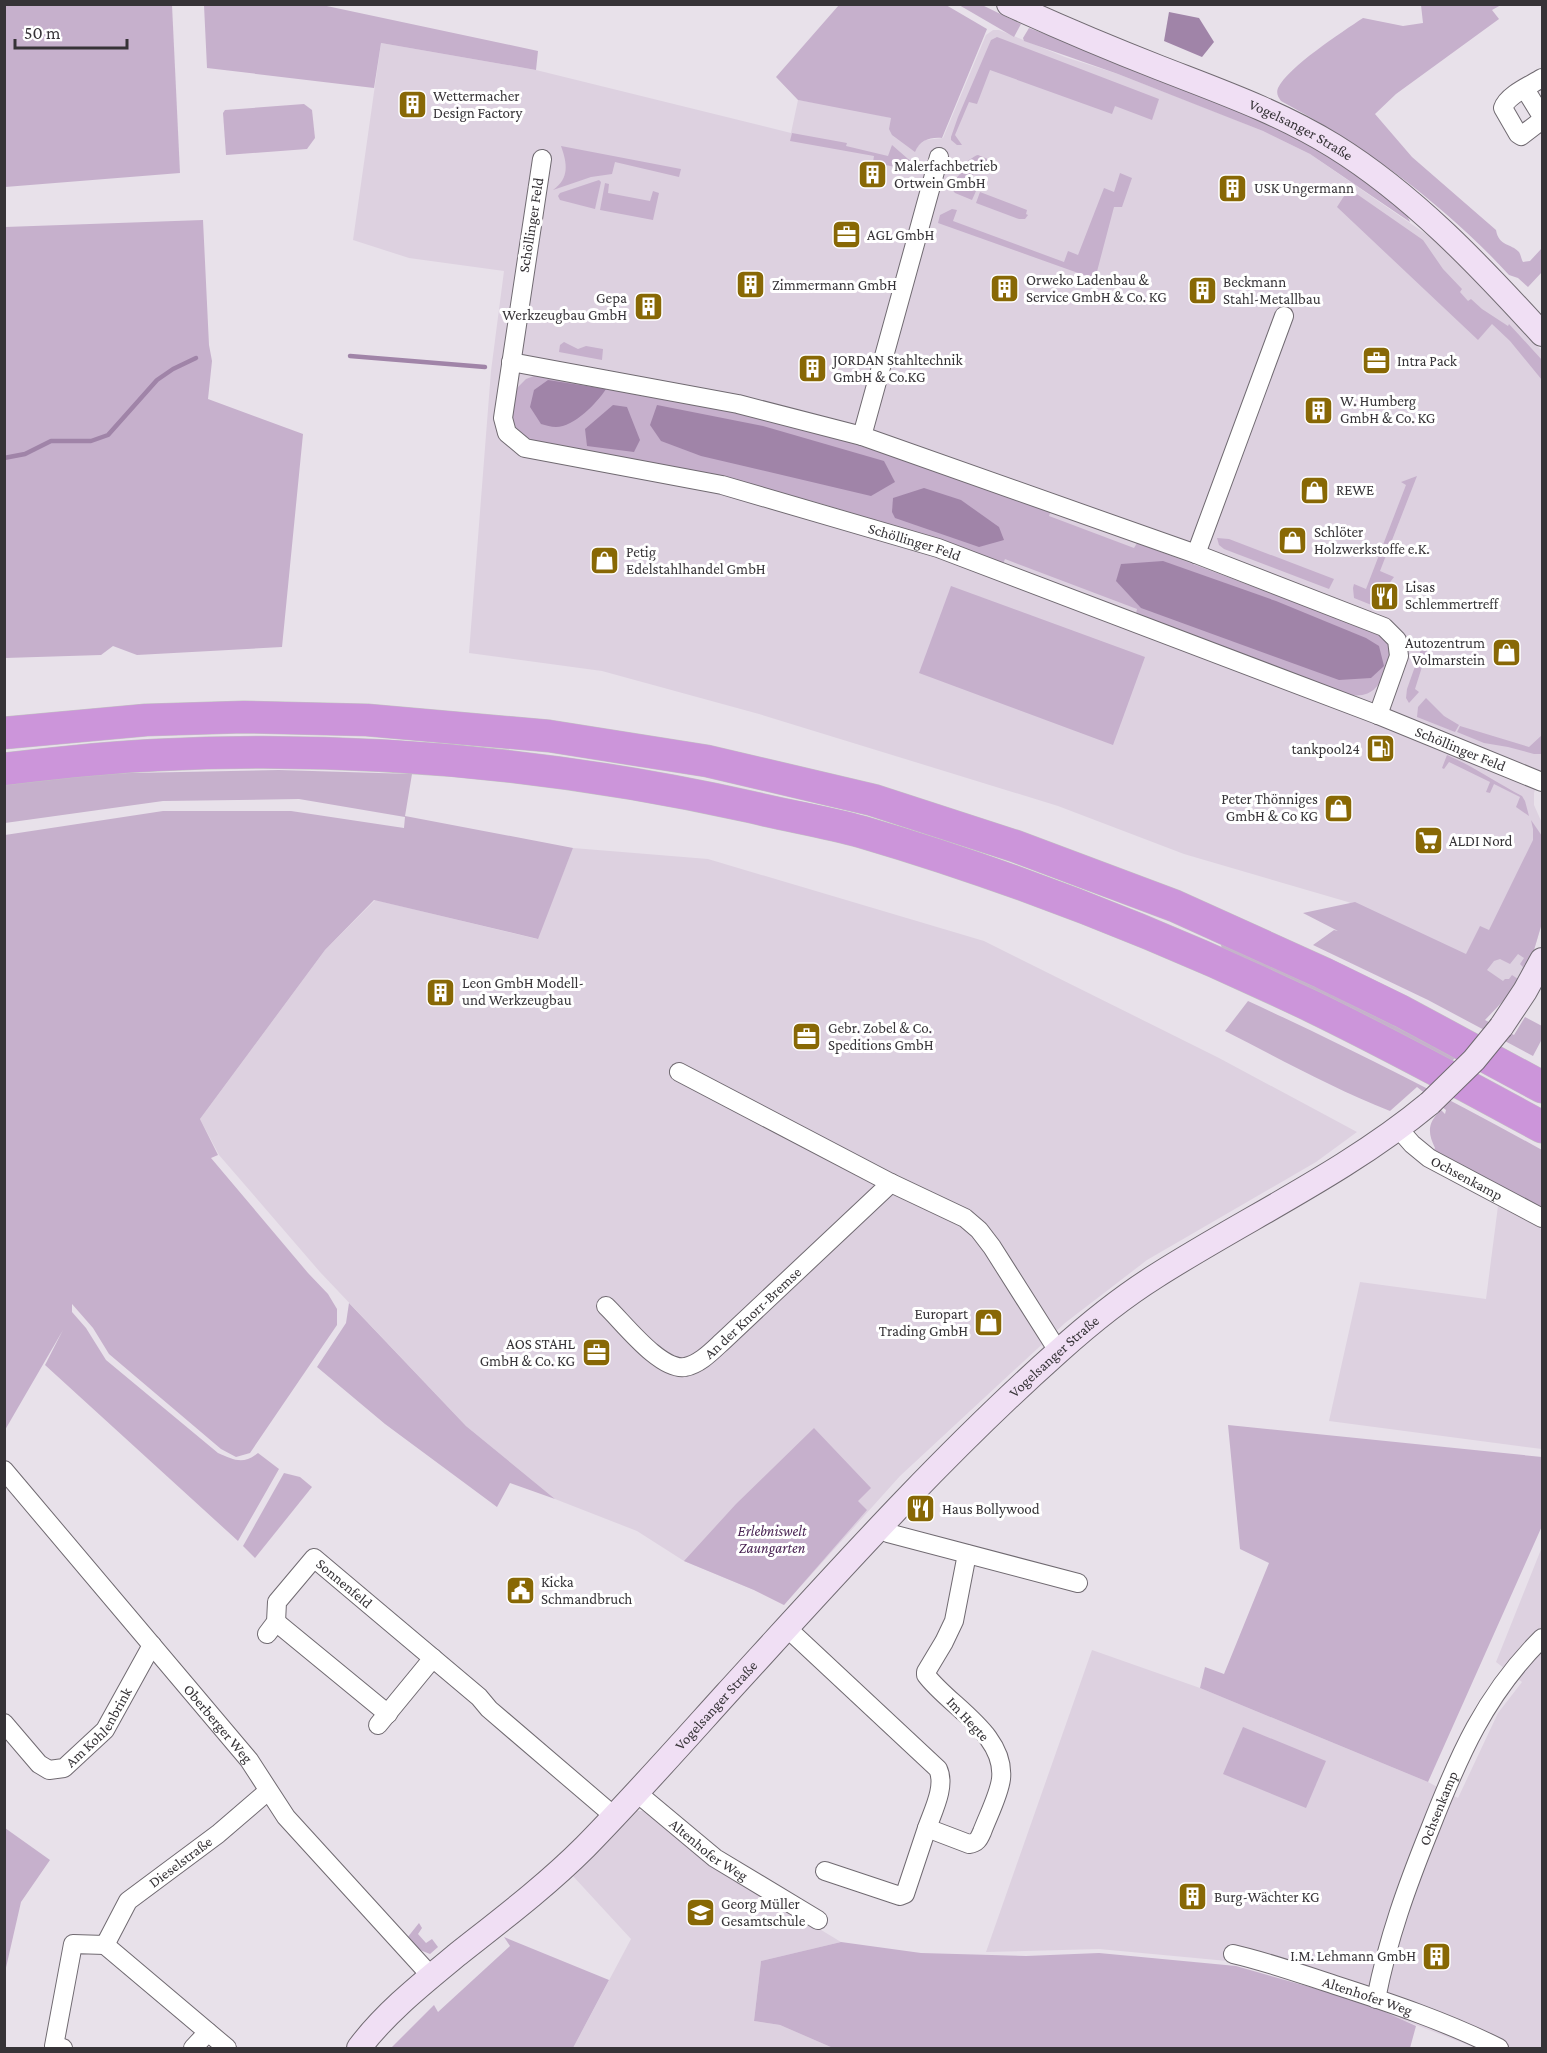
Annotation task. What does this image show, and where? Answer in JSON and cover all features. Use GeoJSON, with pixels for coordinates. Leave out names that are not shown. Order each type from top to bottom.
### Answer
{"type":"FeatureCollection","features":[{"type":"Feature","properties":{"kind":"highway"},"geometry":{"type":"LineString","coordinates":[[4,733],[146,720],[244,717],[368,720],[549,736],[718,763],[873,800],[1015,846],[1174,906],[1401,1011],[1542,1087]]}},
{"type":"Feature","properties":{"kind":"highway"},"geometry":{"type":"LineString","coordinates":[[4,769],[158,755],[277,753],[389,756],[547,771],[628,782],[859,832],[1006,880],[1160,938],[1321,1011],[1542,1127]]}},
{"type":"Feature","properties":{"kind":"street","name":"Vogelsanger Straße"},"geometry":{"type":"LineString","coordinates":[[1009,4],[1098,44],[1255,105],[1334,146],[1393,188],[1425,216],[1542,334]]}},
{"type":"Feature","properties":{"kind":"street"},"geometry":{"type":"LineString","coordinates":[[1525,89],[1542,78]]}},
{"type":"Feature","properties":{"kind":"street"},"geometry":{"type":"LineString","coordinates":[[862,436],[939,158]]}},
{"type":"Feature","properties":{"kind":"street","name":"Schöllinger Feld"},"geometry":{"type":"LineString","coordinates":[[542,159],[503,418],[507,433],[525,448],[722,485],[906,537],[1378,715],[1542,782]]}},
{"type":"Feature","properties":{"kind":"street"},"geometry":{"type":"LineString","coordinates":[[1196,554],[1284,316]]}},
{"type":"Feature","properties":{"kind":"street"},"geometry":{"type":"LineString","coordinates":[[511,362],[738,404],[862,436],[1196,554],[1384,627],[1397,640],[1399,656],[1378,715]]}},
{"type":"Feature","properties":{"kind":"street","name":"Vogelsanger Straße"},"geometry":{"type":"LineString","coordinates":[[359,2049],[377,2027],[431,1976],[561,1869],[614,1816],[921,1481],[1058,1351],[1108,1310],[1154,1277],[1360,1153],[1430,1103],[1474,1060],[1501,1027],[1542,960]]}},
{"type":"Feature","properties":{"kind":"street"},"geometry":{"type":"LineString","coordinates":[[679,1072],[891,1183],[965,1218],[992,1246],[1058,1351]]}},
{"type":"Feature","properties":{"kind":"street","name":"Ochsenkamp"},"geometry":{"type":"LineString","coordinates":[[1398,1128],[1429,1158],[1542,1218]]}},
{"type":"Feature","properties":{"kind":"street","name":"An der Knorr-Bremse"},"geometry":{"type":"LineString","coordinates":[[606,1306],[649,1350],[666,1363],[678,1367],[696,1363],[723,1341],[891,1183]]}},
{"type":"Feature","properties":{"kind":"street","name":"Oberberger Weg"},"geometry":{"type":"LineString","coordinates":[[4,1470],[249,1760],[286,1817],[431,1976]]}},
{"type":"Feature","properties":{"kind":"street"},"geometry":{"type":"LineString","coordinates":[[879,1527],[888,1533],[1078,1583]]}},
{"type":"Feature","properties":{"kind":"street","name":"Im Hegte"},"geometry":{"type":"LineString","coordinates":[[927,1828],[969,1844],[975,1843],[979,1840],[1001,1779],[1000,1764],[986,1735],[926,1675],[954,1621],[967,1554]]}},
{"type":"Feature","properties":{"kind":"street","name":"Sonnenfeld"},"geometry":{"type":"LineString","coordinates":[[433,1658],[383,1720],[271,1628],[277,1602],[314,1558],[433,1658],[614,1816]]}},
{"type":"Feature","properties":{"kind":"street"},"geometry":{"type":"LineString","coordinates":[[787,1628],[938,1769],[941,1776],[940,1786],[905,1894],[900,1896],[825,1871]]}},
{"type":"Feature","properties":{"kind":"street","name":"Ochsenkamp"},"geometry":{"type":"LineString","coordinates":[[1376,1999],[1385,1954],[1406,1889],[1469,1736],[1509,1674],[1542,1638]]}},
{"type":"Feature","properties":{"kind":"street","name":"Am Kohlenbrink"},"geometry":{"type":"LineString","coordinates":[[4,1723],[39,1764],[49,1770],[64,1768],[105,1730],[152,1645]]}},
{"type":"Feature","properties":{"kind":"street","name":"Dieselstraße"},"geometry":{"type":"LineString","coordinates":[[105,1945],[128,1901],[218,1834],[268,1791]]}},
{"type":"Feature","properties":{"kind":"street","name":"Altenhofer Weg"},"geometry":{"type":"LineString","coordinates":[[636,1792],[716,1858],[818,1920]]}},
{"type":"Feature","properties":{"kind":"street"},"geometry":{"type":"LineString","coordinates":[[63,2049],[54,2046],[73,1944],[105,1945],[227,2049]]}},
{"type":"Feature","properties":{"kind":"street","name":"Altenhofer Weg"},"geometry":{"type":"LineString","coordinates":[[1233,1954],[1256,1959],[1376,1999],[1467,2032],[1499,2049]]}},
{"type":"Feature","properties":{"kind":"street"},"geometry":{"type":"LineString","coordinates":[[193,2049],[208,2032]]}},
{"type":"Feature","properties":{"kind":"shaded area"},"geometry":{"type":"Polygon","coordinates":[[[1169,12],[1199,18],[1214,42],[1202,57],[1164,41],[1169,12]]]}},
{"type":"Feature","properties":{"kind":"shaded area"},"geometry":{"type":"Polygon","coordinates":[[[993,30],[999,30],[1065,57],[1118,74],[1226,116],[1310,154],[1436,241],[1542,351],[1542,768],[1534,793],[1534,805],[1542,823],[1542,923],[1534,950],[1512,989],[1464,955],[1348,902],[1184,854],[1058,806],[759,714],[602,671],[469,653],[491,371],[504,271],[409,258],[353,240],[381,43],[536,70],[791,133],[798,100],[852,109],[891,118],[917,147],[925,140],[943,138],[986,35],[993,30]]]}},
{"type":"Feature","properties":{"kind":"shaded area"},"geometry":{"type":"Polygon","coordinates":[[[548,380],[606,389],[597,401],[577,419],[563,426],[552,427],[541,424],[530,407],[534,390],[548,380]]]}},
{"type":"Feature","properties":{"kind":"shaded area"},"geometry":{"type":"Polygon","coordinates":[[[613,405],[627,407],[640,440],[634,452],[587,446],[585,429],[613,405]]]}},
{"type":"Feature","properties":{"kind":"shaded area"},"geometry":{"type":"Polygon","coordinates":[[[657,405],[763,426],[884,461],[895,482],[871,496],[701,456],[661,441],[650,425],[657,405]]]}},
{"type":"Feature","properties":{"kind":"shaded area"},"geometry":{"type":"Polygon","coordinates":[[[924,488],[961,500],[999,527],[1004,540],[979,547],[895,518],[892,512],[893,498],[924,488]]]}},
{"type":"Feature","properties":{"kind":"shaded area"},"geometry":{"type":"Polygon","coordinates":[[[1163,561],[1276,601],[1366,638],[1379,646],[1384,666],[1371,678],[1339,680],[1141,608],[1116,581],[1121,564],[1163,561]]]}},
{"type":"Feature","properties":{"kind":"shaded area"},"geometry":{"type":"Polygon","coordinates":[[[573,848],[708,859],[984,941],[1219,1058],[1357,1132],[1316,1162],[1147,1260],[1065,1323],[900,1476],[784,1605],[684,1561],[637,1531],[555,1499],[466,1426],[320,1272],[219,1155],[200,1119],[325,950],[375,900],[537,939],[573,848]]]}},
{"type":"Feature","properties":{"kind":"shaded area"},"geometry":{"type":"Polygon","coordinates":[[[1498,1206],[1542,1229],[1542,1449],[1329,1421],[1360,1282],[1486,1299],[1498,1206]]]}},
{"type":"Feature","properties":{"kind":"shaded area","name":"Burg-Wächter KG"},"geometry":{"type":"Polygon","coordinates":[[[1542,1547],[1542,2048],[1476,2048],[1320,1988],[1238,1962],[1099,1949],[986,1952],[1092,1650],[1200,1688],[1428,1782],[1458,1798],[1498,1713],[1522,1682],[1496,1662],[1542,1547]]]}},
{"type":"Feature","properties":{"kind":"shaded area","name":"Georg Müller Gesamtschule"},"geometry":{"type":"Polygon","coordinates":[[[636,1811],[645,1811],[750,1887],[841,1942],[761,1961],[754,2021],[780,2025],[833,2048],[573,2048],[631,1939],[572,1875],[581,1869],[636,1811]]]}},
{"type":"Feature","properties":{"kind":"green space"},"geometry":{"type":"Polygon","coordinates":[[[5,4],[172,5],[180,173],[5,187],[5,4]]]}},
{"type":"Feature","properties":{"kind":"green space"},"geometry":{"type":"Polygon","coordinates":[[[204,5],[322,5],[538,51],[536,70],[381,43],[374,88],[207,68],[204,5]]]}},
{"type":"Feature","properties":{"kind":"green space"},"geometry":{"type":"Polygon","coordinates":[[[839,5],[946,5],[987,29],[942,138],[926,140],[915,152],[892,135],[889,129],[891,118],[798,100],[776,77],[839,5]]]}},
{"type":"Feature","properties":{"kind":"green space"},"geometry":{"type":"Polygon","coordinates":[[[959,5],[982,5],[1021,24],[1014,37],[959,5]]]}},
{"type":"Feature","properties":{"kind":"green space"},"geometry":{"type":"Polygon","coordinates":[[[1421,5],[1501,5],[1492,10],[1499,19],[1396,94],[1375,114],[1412,157],[1496,230],[1502,242],[1519,252],[1523,262],[1530,261],[1542,248],[1542,272],[1528,287],[1518,278],[1509,275],[1458,224],[1431,201],[1373,158],[1281,101],[1278,96],[1278,88],[1293,70],[1316,50],[1363,18],[1403,26],[1423,23],[1421,5]]]}},
{"type":"Feature","properties":{"kind":"green space"},"geometry":{"type":"Polygon","coordinates":[[[1029,28],[1232,104],[1347,165],[1396,205],[1407,215],[1410,222],[1310,154],[1263,131],[1118,74],[1024,41],[1023,38],[1029,28]]]}},
{"type":"Feature","properties":{"kind":"green space"},"geometry":{"type":"Polygon","coordinates":[[[997,37],[1159,99],[1152,120],[1115,106],[1112,114],[990,70],[977,104],[969,102],[955,135],[962,145],[957,145],[951,137],[958,117],[991,40],[997,37]]]}},
{"type":"Feature","properties":{"kind":"green space"},"geometry":{"type":"Polygon","coordinates":[[[304,104],[312,110],[315,138],[307,149],[226,155],[223,113],[225,110],[304,104]]]}},
{"type":"Feature","properties":{"kind":"green space"},"geometry":{"type":"Polygon","coordinates":[[[792,133],[847,143],[846,146],[888,156],[892,145],[915,165],[916,172],[873,162],[874,156],[790,141],[792,133]]]}},
{"type":"Feature","properties":{"kind":"green space"},"geometry":{"type":"Polygon","coordinates":[[[561,146],[681,169],[679,177],[615,162],[612,174],[591,177],[553,190],[562,180],[566,170],[561,146]]]}},
{"type":"Feature","properties":{"kind":"green space"},"geometry":{"type":"Polygon","coordinates":[[[978,155],[990,160],[988,166],[978,163],[968,187],[976,191],[972,200],[955,193],[949,186],[960,174],[965,162],[978,155]]]}},
{"type":"Feature","properties":{"kind":"green space"},"geometry":{"type":"Polygon","coordinates":[[[1120,173],[1132,178],[1122,207],[1114,207],[1095,279],[938,223],[940,215],[952,209],[957,210],[953,221],[1064,262],[1068,251],[1078,255],[1104,188],[1114,192],[1120,173]]]}},
{"type":"Feature","properties":{"kind":"green space"},"geometry":{"type":"Polygon","coordinates":[[[599,180],[601,182],[595,209],[560,200],[558,196],[560,193],[599,180]]]}},
{"type":"Feature","properties":{"kind":"green space"},"geometry":{"type":"Polygon","coordinates":[[[605,183],[609,184],[608,193],[650,201],[653,191],[659,193],[653,220],[600,210],[605,183]]]}},
{"type":"Feature","properties":{"kind":"green space"},"geometry":{"type":"Polygon","coordinates":[[[1351,190],[1423,240],[1443,269],[1462,289],[1460,292],[1468,301],[1471,299],[1482,309],[1508,326],[1509,324],[1542,360],[1542,380],[1510,341],[1492,324],[1478,340],[1337,207],[1346,193],[1351,190]]]}},
{"type":"Feature","properties":{"kind":"green space"},"geometry":{"type":"Polygon","coordinates":[[[980,192],[1027,210],[1028,215],[1025,219],[1019,219],[976,203],[980,192]]]}},
{"type":"Feature","properties":{"kind":"green space"},"geometry":{"type":"Polygon","coordinates":[[[203,220],[209,345],[212,361],[208,399],[303,434],[282,647],[137,655],[113,646],[101,655],[5,658],[5,227],[203,220]]]}},
{"type":"Feature","properties":{"kind":"green space"},"geometry":{"type":"Polygon","coordinates":[[[564,342],[578,349],[586,346],[603,349],[602,360],[559,352],[560,345],[564,342]]]}},
{"type":"Feature","properties":{"kind":"green space"},"geometry":{"type":"Polygon","coordinates":[[[545,376],[733,412],[797,427],[907,461],[1051,510],[1049,516],[1134,548],[1137,543],[1379,634],[1390,649],[1389,661],[1381,680],[1374,689],[1364,695],[1350,695],[1136,614],[1137,609],[1005,559],[1003,564],[876,520],[778,492],[691,472],[530,441],[516,431],[511,419],[516,389],[526,379],[545,376]]]}},
{"type":"Feature","properties":{"kind":"green space"},"geometry":{"type":"Polygon","coordinates":[[[1417,476],[1380,571],[1394,577],[1380,590],[1374,606],[1354,598],[1354,584],[1366,589],[1406,485],[1401,482],[1417,476]]]}},
{"type":"Feature","properties":{"kind":"green space"},"geometry":{"type":"Polygon","coordinates":[[[1217,538],[1229,539],[1334,579],[1329,589],[1224,549],[1219,545],[1217,538]]]}},
{"type":"Feature","properties":{"kind":"green space"},"geometry":{"type":"Polygon","coordinates":[[[951,586],[1145,657],[1113,745],[919,673],[951,586]]]}},
{"type":"Feature","properties":{"kind":"green space"},"geometry":{"type":"Polygon","coordinates":[[[1426,640],[1427,651],[1415,689],[1419,692],[1409,703],[1406,698],[1407,689],[1426,640]]]}},
{"type":"Feature","properties":{"kind":"green space"},"geometry":{"type":"Polygon","coordinates":[[[1426,698],[1444,716],[1459,725],[1455,732],[1417,717],[1418,707],[1426,698]]]}},
{"type":"Feature","properties":{"kind":"green space"},"geometry":{"type":"Polygon","coordinates":[[[1460,726],[1529,747],[1542,735],[1542,754],[1484,743],[1457,732],[1460,726]]]}},
{"type":"Feature","properties":{"kind":"green space"},"geometry":{"type":"Polygon","coordinates":[[[1447,755],[1522,796],[1529,816],[1516,807],[1520,797],[1494,784],[1490,793],[1486,792],[1490,782],[1449,762],[1444,769],[1442,768],[1447,755]]]}},
{"type":"Feature","properties":{"kind":"green space"},"geometry":{"type":"Polygon","coordinates":[[[279,770],[412,774],[405,816],[573,848],[538,939],[374,900],[325,950],[200,1119],[218,1155],[211,1158],[328,1294],[337,1309],[337,1325],[250,1453],[236,1457],[221,1449],[109,1354],[93,1328],[72,1304],[72,1312],[86,1328],[106,1360],[218,1453],[229,1458],[243,1460],[258,1453],[279,1469],[238,1541],[45,1365],[63,1330],[5,1430],[5,835],[163,811],[291,811],[404,828],[405,817],[299,799],[163,801],[5,823],[5,780],[82,774],[279,770]]]}},
{"type":"Feature","properties":{"kind":"green space"},"geometry":{"type":"Polygon","coordinates":[[[1531,820],[1542,836],[1542,923],[1534,950],[1522,972],[1523,967],[1520,964],[1524,958],[1518,954],[1510,964],[1500,959],[1494,961],[1487,970],[1503,981],[1512,975],[1518,979],[1505,999],[1485,1020],[1514,1035],[1525,1017],[1542,1026],[1542,1039],[1533,1056],[1428,1000],[1313,945],[1334,930],[1338,931],[1303,913],[1355,902],[1466,954],[1480,926],[1489,930],[1533,840],[1531,820]]]}},
{"type":"Feature","properties":{"kind":"green space"},"geometry":{"type":"Polygon","coordinates":[[[1221,945],[1226,945],[1315,985],[1456,1057],[1452,1061],[1222,949],[1221,945]]]}},
{"type":"Feature","properties":{"kind":"green space"},"geometry":{"type":"Polygon","coordinates":[[[1248,1001],[1323,1036],[1542,1150],[1542,1208],[1433,1152],[1435,1148],[1430,1132],[1431,1123],[1441,1110],[1445,1114],[1446,1110],[1417,1087],[1390,1111],[1328,1083],[1225,1031],[1248,1001]]]}},
{"type":"Feature","properties":{"kind":"green space"},"geometry":{"type":"Polygon","coordinates":[[[349,1303],[466,1426],[555,1499],[510,1483],[497,1507],[385,1424],[317,1367],[346,1323],[349,1303]]]}},
{"type":"Feature","properties":{"kind":"green space"},"geometry":{"type":"Polygon","coordinates":[[[1228,1425],[1542,1457],[1542,1526],[1428,1782],[1200,1688],[1205,1667],[1224,1674],[1269,1563],[1240,1549],[1228,1425]]]}},
{"type":"Feature","properties":{"kind":"green space","name":"Erlebniswelt Zaungarten"},"geometry":{"type":"Polygon","coordinates":[[[814,1428],[871,1488],[858,1501],[867,1510],[784,1605],[684,1561],[736,1504],[814,1428]]]}},
{"type":"Feature","properties":{"kind":"green space"},"geometry":{"type":"Polygon","coordinates":[[[284,1473],[300,1477],[312,1487],[255,1558],[243,1546],[284,1473]]]}},
{"type":"Feature","properties":{"kind":"green space"},"geometry":{"type":"Polygon","coordinates":[[[1243,1727],[1326,1761],[1306,1808],[1223,1774],[1243,1727]]]}},
{"type":"Feature","properties":{"kind":"green space"},"geometry":{"type":"Polygon","coordinates":[[[5,1828],[50,1860],[21,1902],[5,1972],[5,1828]]]}},
{"type":"Feature","properties":{"kind":"green space"},"geometry":{"type":"Polygon","coordinates":[[[419,1923],[422,1928],[418,1934],[426,1943],[432,1939],[438,1947],[430,1954],[420,1950],[407,1938],[419,1923]]]}},
{"type":"Feature","properties":{"kind":"green space"},"geometry":{"type":"Polygon","coordinates":[[[504,1937],[609,1980],[573,2048],[391,2048],[434,2005],[438,2012],[510,1946],[504,1937]]]}},
{"type":"Feature","properties":{"kind":"green space"},"geometry":{"type":"Polygon","coordinates":[[[841,1942],[921,1953],[1026,1956],[1099,1953],[1236,1966],[1363,2002],[1416,2026],[1410,2048],[833,2048],[780,2025],[754,2021],[761,1961],[841,1942]]]}},
{"type":"Feature","properties":{"kind":"waterway"},"geometry":{"type":"LineString","coordinates":[[350,356],[485,367]]}},
{"type":"Feature","properties":{"kind":"waterway"},"geometry":{"type":"LineString","coordinates":[[4,458],[25,454],[51,441],[91,441],[108,435],[157,380],[196,358]]}},
{"type":"Feature","properties":{"kind":"place","name":"Wettermacher Design Factory"},"geometry":{"type":"Point","coordinates":[412,105]}},
{"type":"Feature","properties":{"kind":"place","name":"Malerfachbetrieb Ortwein GmbH"},"geometry":{"type":"Point","coordinates":[873,175]}},
{"type":"Feature","properties":{"kind":"place","name":"USK Ungermann"},"geometry":{"type":"Point","coordinates":[1233,188]}},
{"type":"Feature","properties":{"kind":"place","name":"AGL GmbH"},"geometry":{"type":"Point","coordinates":[846,235]}},
{"type":"Feature","properties":{"kind":"place","name":"Zimmermann GmbH"},"geometry":{"type":"Point","coordinates":[751,285]}},
{"type":"Feature","properties":{"kind":"place","name":"Orweko Ladenbau & Service GmbH & Co. KG"},"geometry":{"type":"Point","coordinates":[1005,289]}},
{"type":"Feature","properties":{"kind":"place","name":"Beckmann Stahl-Metallbau"},"geometry":{"type":"Point","coordinates":[1202,291]}},
{"type":"Feature","properties":{"kind":"place","name":"Gepa Werkzeugbau GmbH"},"geometry":{"type":"Point","coordinates":[648,307]}},
{"type":"Feature","properties":{"kind":"place","name":"Intra Pack"},"geometry":{"type":"Point","coordinates":[1376,361]}},
{"type":"Feature","properties":{"kind":"place","name":"JORDAN Stahltechnik GmbH & Co.KG"},"geometry":{"type":"Point","coordinates":[812,369]}},
{"type":"Feature","properties":{"kind":"place","name":"W. Humberg GmbH & Co. KG"},"geometry":{"type":"Point","coordinates":[1319,410]}},
{"type":"Feature","properties":{"kind":"place","name":"REWE"},"geometry":{"type":"Point","coordinates":[1315,490]}},
{"type":"Feature","properties":{"kind":"place","name":"Schlöter Holzwerkstoffe e.K."},"geometry":{"type":"Point","coordinates":[1293,541]}},
{"type":"Feature","properties":{"kind":"place","name":"Petig Edelstahlhandel GmbH"},"geometry":{"type":"Point","coordinates":[605,561]}},
{"type":"Feature","properties":{"kind":"place","name":"Lisas Schlemmertreff"},"geometry":{"type":"Point","coordinates":[1384,596]}},
{"type":"Feature","properties":{"kind":"place","name":"Autozentrum Volmarstein"},"geometry":{"type":"Point","coordinates":[1506,652]}},
{"type":"Feature","properties":{"kind":"place","name":"tankpool24"},"geometry":{"type":"Point","coordinates":[1381,749]}},
{"type":"Feature","properties":{"kind":"place","name":"Peter Thönniges GmbH & Co KG"},"geometry":{"type":"Point","coordinates":[1339,808]}},
{"type":"Feature","properties":{"kind":"place","name":"ALDI Nord"},"geometry":{"type":"Point","coordinates":[1428,841]}},
{"type":"Feature","properties":{"kind":"place","name":"Leon GmbH Modell- und Werkzeugbau"},"geometry":{"type":"Point","coordinates":[441,992]}},
{"type":"Feature","properties":{"kind":"place","name":"Gebr. Zobel & Co. Speditions GmbH"},"geometry":{"type":"Point","coordinates":[807,1037]}},
{"type":"Feature","properties":{"kind":"place","name":"Europart Trading GmbH"},"geometry":{"type":"Point","coordinates":[989,1323]}},
{"type":"Feature","properties":{"kind":"place","name":"AOS STAHL GmbH & Co. KG"},"geometry":{"type":"Point","coordinates":[596,1353]}},
{"type":"Feature","properties":{"kind":"place","name":"Haus Bollywood"},"geometry":{"type":"Point","coordinates":[921,1509]}},
{"type":"Feature","properties":{"kind":"place","name":"Kicka Schmandbruch"},"geometry":{"type":"Point","coordinates":[520,1591]}},
{"type":"Feature","properties":{"kind":"place","name":"Burg-Wächter KG"},"geometry":{"type":"Point","coordinates":[1193,1897]}},
{"type":"Feature","properties":{"kind":"place","name":"Georg Müller Gesamtschule"},"geometry":{"type":"Point","coordinates":[700,1913]}},
{"type":"Feature","properties":{"kind":"place","name":"I.M. Lehmann GmbH"},"geometry":{"type":"Point","coordinates":[1437,1956]}}]}
